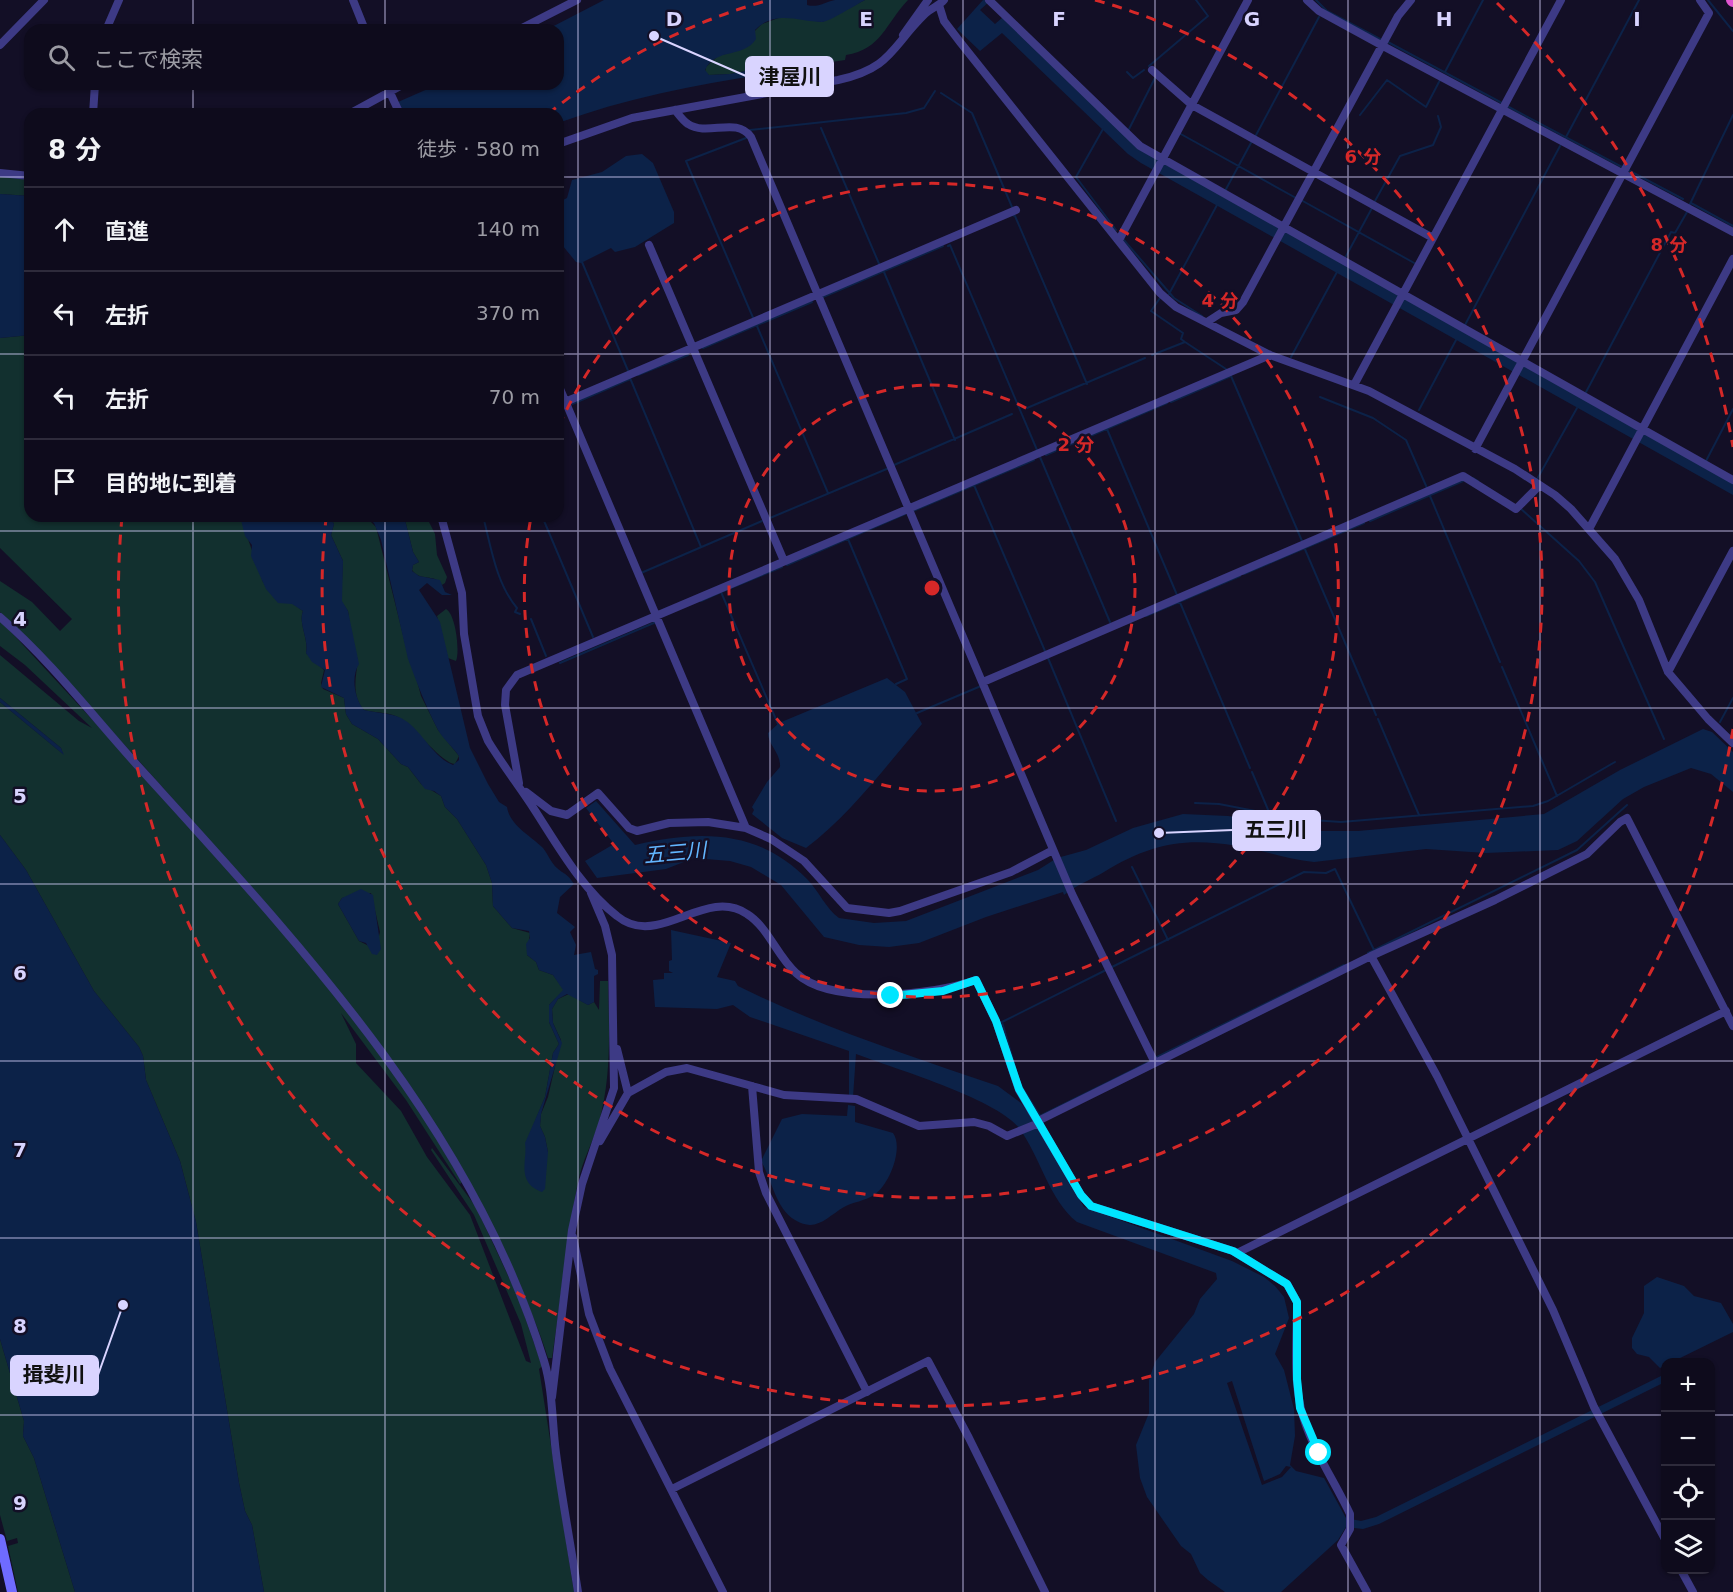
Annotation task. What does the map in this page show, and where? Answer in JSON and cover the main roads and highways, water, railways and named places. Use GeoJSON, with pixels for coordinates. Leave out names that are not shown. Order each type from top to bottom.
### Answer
{"type":"FeatureCollection","features":[{"type":"Feature","properties":{"kind":"main road"},"geometry":{"type":"LineString","coordinates":[[0,1539],[12,1592]]}},
{"type":"Feature","properties":{"kind":"water"},"geometry":{"type":"Polygon","coordinates":[[[604,0],[807,0],[807,5],[815,6],[835,0],[865,0],[822,22],[788,18],[771,20],[755,30],[756,39],[751,45],[716,58],[705,70],[709,75],[730,74],[815,58],[822,60],[818,66],[654,95],[564,121],[564,108],[395,108],[398,102],[425,90],[564,90],[564,24],[558,24],[604,0]]]}},
{"type":"Feature","properties":{"kind":"water"},"geometry":{"type":"Polygon","coordinates":[[[983,0],[991,0],[980,10],[995,24],[1003,17],[1130,141],[1733,482],[1733,495],[1141,163],[1128,154],[1002,33],[980,51],[957,29],[983,0]]]}},
{"type":"Feature","properties":{"kind":"water"},"geometry":{"type":"Polygon","coordinates":[[[642,154],[653,163],[674,212],[674,223],[635,247],[615,252],[611,248],[581,263],[576,262],[564,247],[564,200],[567,198],[572,180],[602,172],[626,156],[642,154]]]}},
{"type":"Feature","properties":{"kind":"water"},"geometry":{"type":"Polygon","coordinates":[[[0,194],[24,196],[24,336],[0,338],[0,194]]]}},
{"type":"Feature","properties":{"kind":"water"},"geometry":{"type":"Polygon","coordinates":[[[242,522],[333,522],[331,535],[343,561],[342,601],[348,611],[359,664],[354,681],[361,705],[364,710],[401,718],[415,729],[445,761],[453,765],[459,760],[459,756],[438,730],[408,659],[381,540],[373,522],[406,522],[413,552],[419,562],[413,565],[412,571],[419,576],[440,580],[445,592],[452,595],[442,595],[427,583],[419,590],[440,622],[470,748],[488,784],[499,802],[507,807],[512,820],[543,848],[555,866],[574,884],[560,897],[557,913],[575,927],[570,932],[576,945],[574,955],[591,952],[595,969],[598,970],[598,974],[594,976],[594,1002],[588,1005],[567,994],[558,999],[552,1009],[553,1023],[562,1043],[541,1114],[540,1126],[548,1152],[545,1189],[542,1192],[528,1182],[524,1170],[525,1143],[545,1097],[553,1053],[559,1044],[549,1022],[549,1005],[563,990],[553,975],[539,970],[536,962],[527,955],[526,944],[530,938],[529,931],[512,928],[493,906],[492,883],[486,865],[457,819],[445,807],[441,796],[425,789],[408,767],[401,764],[378,739],[352,724],[346,714],[344,698],[321,687],[325,670],[312,662],[306,653],[303,611],[292,604],[278,603],[266,589],[251,556],[252,545],[245,536],[242,522]]]}},
{"type":"Feature","properties":{"kind":"water"},"geometry":{"type":"Polygon","coordinates":[[[887,678],[905,692],[922,724],[838,820],[806,848],[782,838],[752,814],[754,810],[752,807],[767,782],[780,767],[779,757],[768,733],[779,723],[887,678]]]}},
{"type":"Feature","properties":{"kind":"water"},"geometry":{"type":"Polygon","coordinates":[[[0,698],[61,748],[64,755],[0,702],[0,698]]]}},
{"type":"Feature","properties":{"kind":"water"},"geometry":{"type":"Polygon","coordinates":[[[1703,729],[1712,732],[1733,752],[1733,792],[1711,774],[1691,768],[1644,787],[1623,799],[1577,841],[1558,850],[1486,853],[1426,849],[1314,862],[1218,843],[1168,845],[1121,862],[1064,895],[1063,892],[986,917],[919,943],[889,947],[859,945],[824,937],[781,885],[751,867],[730,861],[694,858],[666,869],[597,878],[585,861],[614,844],[586,808],[596,801],[635,845],[682,837],[705,836],[748,842],[768,850],[788,863],[807,879],[830,910],[839,918],[874,923],[906,921],[1038,870],[1057,858],[1086,850],[1133,828],[1183,814],[1228,816],[1322,831],[1358,831],[1544,814],[1620,770],[1703,729]]]}},
{"type":"Feature","properties":{"kind":"water"},"geometry":{"type":"Polygon","coordinates":[[[0,835],[26,870],[94,991],[139,1047],[143,1056],[146,1080],[180,1161],[196,1222],[239,1483],[245,1511],[252,1525],[264,1592],[75,1592],[34,1458],[23,1436],[24,1421],[0,1339],[0,835]]]}},
{"type":"Feature","properties":{"kind":"water"},"geometry":{"type":"Polygon","coordinates":[[[361,889],[373,895],[381,949],[377,955],[372,954],[366,943],[359,941],[338,904],[342,898],[361,889]]]}},
{"type":"Feature","properties":{"kind":"water"},"geometry":{"type":"Polygon","coordinates":[[[671,930],[731,943],[717,977],[735,981],[738,986],[769,1001],[834,1028],[998,1086],[1021,1103],[1032,1117],[1084,1207],[1232,1261],[1264,1277],[1275,1286],[1284,1297],[1289,1318],[1275,1354],[1284,1370],[1294,1409],[1295,1436],[1290,1465],[1296,1471],[1324,1478],[1346,1518],[1361,1521],[1376,1517],[1661,1376],[1661,1384],[1379,1524],[1363,1529],[1346,1527],[1338,1540],[1281,1592],[1225,1592],[1200,1573],[1191,1554],[1181,1546],[1147,1497],[1140,1478],[1136,1445],[1149,1413],[1149,1380],[1155,1362],[1194,1314],[1200,1299],[1217,1279],[1216,1273],[1077,1222],[1059,1202],[1019,1128],[1007,1117],[968,1096],[856,1054],[853,1097],[849,1096],[849,1051],[750,1017],[733,1005],[717,1009],[655,1007],[653,980],[664,979],[664,973],[673,973],[669,971],[669,961],[672,960],[671,930]]]}},
{"type":"Feature","properties":{"kind":"water"},"geometry":{"type":"Polygon","coordinates":[[[848,1105],[855,1106],[855,1122],[893,1133],[897,1148],[890,1175],[880,1190],[867,1199],[844,1207],[821,1222],[802,1224],[788,1215],[778,1201],[761,1161],[782,1119],[802,1114],[847,1116],[848,1105]]]}},
{"type":"Feature","properties":{"kind":"water"},"geometry":{"type":"Polygon","coordinates":[[[1657,1277],[1684,1286],[1694,1296],[1721,1303],[1733,1324],[1733,1332],[1680,1358],[1661,1358],[1660,1368],[1649,1357],[1637,1354],[1632,1348],[1632,1338],[1644,1313],[1644,1286],[1657,1277]]]}},
{"type":"Feature","properties":{"kind":"waterway"},"geometry":{"type":"LineString","coordinates":[[1149,66],[1208,16],[1196,0]]}},
{"type":"Feature","properties":{"kind":"waterway"},"geometry":{"type":"LineString","coordinates":[[1316,0],[1327,11],[1380,39]]}},
{"type":"Feature","properties":{"kind":"waterway"},"geometry":{"type":"LineString","coordinates":[[1445,72],[1483,0]]}},
{"type":"Feature","properties":{"kind":"waterway"},"geometry":{"type":"LineString","coordinates":[[1565,139],[1639,0]]}},
{"type":"Feature","properties":{"kind":"waterway"},"geometry":{"type":"LineString","coordinates":[[1708,0],[1733,31]]}},
{"type":"Feature","properties":{"kind":"waterway"},"geometry":{"type":"LineString","coordinates":[[1255,137],[1319,17]]}},
{"type":"Feature","properties":{"kind":"waterway"},"geometry":{"type":"LineString","coordinates":[[1386,41],[1502,103]]}},
{"type":"Feature","properties":{"kind":"waterway"},"geometry":{"type":"LineString","coordinates":[[1127,72],[1133,78],[1144,70]]}},
{"type":"Feature","properties":{"kind":"waterway"},"geometry":{"type":"LineString","coordinates":[[1128,131],[1155,78]]}},
{"type":"Feature","properties":{"kind":"waterway"},"geometry":{"type":"LineString","coordinates":[[1360,115],[1387,80],[1426,107],[1440,80]]}},
{"type":"Feature","properties":{"kind":"waterway"},"geometry":{"type":"LineString","coordinates":[[750,130],[906,113],[924,108],[935,91]]}},
{"type":"Feature","properties":{"kind":"waterway"},"geometry":{"type":"LineString","coordinates":[[941,93],[972,113],[1012,207]]}},
{"type":"Feature","properties":{"kind":"waterway"},"geometry":{"type":"LineString","coordinates":[[1507,106],[1622,167]]}},
{"type":"Feature","properties":{"kind":"waterway"},"geometry":{"type":"LineString","coordinates":[[1689,206],[1733,115]]}},
{"type":"Feature","properties":{"kind":"waterway"},"geometry":{"type":"LineString","coordinates":[[1375,201],[1400,156],[1433,145],[1441,127],[1438,116]]}},
{"type":"Feature","properties":{"kind":"waterway"},"geometry":{"type":"LineString","coordinates":[[821,128],[880,266]]}},
{"type":"Feature","properties":{"kind":"waterway"},"geometry":{"type":"LineString","coordinates":[[1103,129],[1076,177],[1116,230]]}},
{"type":"Feature","properties":{"kind":"waterway"},"geometry":{"type":"LineString","coordinates":[[1179,133],[1296,198]]}},
{"type":"Feature","properties":{"kind":"waterway"},"geometry":{"type":"LineString","coordinates":[[746,138],[686,161],[754,320]]}},
{"type":"Feature","properties":{"kind":"waterway"},"geometry":{"type":"LineString","coordinates":[[1225,191],[1252,141]]}},
{"type":"Feature","properties":{"kind":"waterway"},"geometry":{"type":"LineString","coordinates":[[1465,325],[1560,146]]}},
{"type":"Feature","properties":{"kind":"waterway"},"geometry":{"type":"LineString","coordinates":[[1628,170],[1683,199]]}},
{"type":"Feature","properties":{"kind":"waterway"},"geometry":{"type":"LineString","coordinates":[[1301,200],[1416,264]]}},
{"type":"Feature","properties":{"kind":"waterway"},"geometry":{"type":"LineString","coordinates":[[1691,203],[1733,226]]}},
{"type":"Feature","properties":{"kind":"waterway"},"geometry":{"type":"LineString","coordinates":[[1169,294],[1217,205]]}},
{"type":"Feature","properties":{"kind":"waterway"},"geometry":{"type":"LineString","coordinates":[[1345,258],[1372,208]]}},
{"type":"Feature","properties":{"kind":"waterway"},"geometry":{"type":"LineString","coordinates":[[1585,394],[1671,232],[1675,233],[1687,212]]}},
{"type":"Feature","properties":{"kind":"waterway"},"geometry":{"type":"LineString","coordinates":[[1012,215],[1015,216],[1087,384]]}},
{"type":"Feature","properties":{"kind":"waterway"},"geometry":{"type":"LineString","coordinates":[[1123,239],[1174,298],[1202,316]]}},
{"type":"Feature","properties":{"kind":"waterway"},"geometry":{"type":"LineString","coordinates":[[948,246],[950,245],[1037,450]]}},
{"type":"Feature","properties":{"kind":"waterway"},"geometry":{"type":"LineString","coordinates":[[823,297],[943,246]]}},
{"type":"Feature","properties":{"kind":"waterway"},"geometry":{"type":"LineString","coordinates":[[582,262],[629,373]]}},
{"type":"Feature","properties":{"kind":"waterway"},"geometry":{"type":"LineString","coordinates":[[884,272],[955,440]]}},
{"type":"Feature","properties":{"kind":"waterway"},"geometry":{"type":"LineString","coordinates":[[1291,357],[1337,272]]}},
{"type":"Feature","properties":{"kind":"waterway"},"geometry":{"type":"LineString","coordinates":[[1160,298],[1151,311],[1183,333],[1181,339],[1226,369]]}},
{"type":"Feature","properties":{"kind":"waterway"},"geometry":{"type":"LineString","coordinates":[[703,348],[812,302]]}},
{"type":"Feature","properties":{"kind":"waterway"},"geometry":{"type":"LineString","coordinates":[[757,326],[828,493]]}},
{"type":"Feature","properties":{"kind":"waterway"},"geometry":{"type":"LineString","coordinates":[[1419,410],[1456,340]]}},
{"type":"Feature","properties":{"kind":"waterway"},"geometry":{"type":"LineString","coordinates":[[1152,355],[1185,342]]}},
{"type":"Feature","properties":{"kind":"waterway"},"geometry":{"type":"LineString","coordinates":[[638,375],[688,355]]}},
{"type":"Feature","properties":{"kind":"waterway"},"geometry":{"type":"LineString","coordinates":[[1027,408],[1145,358]]}},
{"type":"Feature","properties":{"kind":"waterway"},"geometry":{"type":"LineString","coordinates":[[1171,402],[1231,376],[1302,541]]}},
{"type":"Feature","properties":{"kind":"waterway"},"geometry":{"type":"LineString","coordinates":[[630,378],[701,547]]}},
{"type":"Feature","properties":{"kind":"waterway"},"geometry":{"type":"LineString","coordinates":[[570,405],[630,379]]}},
{"type":"Feature","properties":{"kind":"waterway"},"geometry":{"type":"LineString","coordinates":[[1320,397],[1373,418],[1406,440],[1427,488]]}},
{"type":"Feature","properties":{"kind":"waterway"},"geometry":{"type":"LineString","coordinates":[[1046,455],[1167,403]]}},
{"type":"Feature","properties":{"kind":"waterway"},"geometry":{"type":"LineString","coordinates":[[1536,481],[1577,408]]}},
{"type":"Feature","properties":{"kind":"waterway"},"geometry":{"type":"LineString","coordinates":[[1706,461],[1733,409]]}},
{"type":"Feature","properties":{"kind":"waterway"},"geometry":{"type":"LineString","coordinates":[[894,465],[1012,414]]}},
{"type":"Feature","properties":{"kind":"waterway"},"geometry":{"type":"LineString","coordinates":[[1107,429],[1177,595]]}},
{"type":"Feature","properties":{"kind":"waterway"},"geometry":{"type":"LineString","coordinates":[[1040,457],[1110,622]]}},
{"type":"Feature","properties":{"kind":"waterway"},"geometry":{"type":"LineString","coordinates":[[913,511],[1034,460]]}},
{"type":"Feature","properties":{"kind":"waterway"},"geometry":{"type":"LineString","coordinates":[[770,518],[889,468]]}},
{"type":"Feature","properties":{"kind":"waterway"},"geometry":{"type":"LineString","coordinates":[[1473,478],[1478,481]]}},
{"type":"Feature","properties":{"kind":"waterway"},"geometry":{"type":"LineString","coordinates":[[1370,521],[1463,481]]}},
{"type":"Feature","properties":{"kind":"waterway"},"geometry":{"type":"LineString","coordinates":[[974,485],[1045,651]]}},
{"type":"Feature","properties":{"kind":"waterway"},"geometry":{"type":"LineString","coordinates":[[1430,496],[1500,662]]}},
{"type":"Feature","properties":{"kind":"waterway"},"geometry":{"type":"LineString","coordinates":[[1520,508],[1579,561],[1595,582],[1664,739]]}},
{"type":"Feature","properties":{"kind":"waterway"},"geometry":{"type":"LineString","coordinates":[[787,565],[905,514]]}},
{"type":"Feature","properties":{"kind":"waterway"},"geometry":{"type":"LineString","coordinates":[[641,573],[762,521]]}},
{"type":"Feature","properties":{"kind":"waterway"},"geometry":{"type":"LineString","coordinates":[[484,522],[499,576],[517,608],[515,612],[520,614]]}},
{"type":"Feature","properties":{"kind":"waterway"},"geometry":{"type":"LineString","coordinates":[[545,522],[593,637]]}},
{"type":"Feature","properties":{"kind":"waterway"},"geometry":{"type":"LineString","coordinates":[[1244,574],[1364,523]]}},
{"type":"Feature","properties":{"kind":"waterway"},"geometry":{"type":"LineString","coordinates":[[848,539],[907,679],[896,684]]}},
{"type":"Feature","properties":{"kind":"waterway"},"geometry":{"type":"LineString","coordinates":[[1304,547],[1376,715]]}},
{"type":"Feature","properties":{"kind":"waterway"},"geometry":{"type":"LineString","coordinates":[[721,592],[782,567]]}},
{"type":"Feature","properties":{"kind":"waterway"},"geometry":{"type":"LineString","coordinates":[[1146,616],[1240,576]]}},
{"type":"Feature","properties":{"kind":"waterway"},"geometry":{"type":"LineString","coordinates":[[701,601],[721,592],[778,724]]}},
{"type":"Feature","properties":{"kind":"waterway"},"geometry":{"type":"LineString","coordinates":[[1179,600],[1250,768]]}},
{"type":"Feature","properties":{"kind":"waterway"},"geometry":{"type":"LineString","coordinates":[[531,619],[546,656]]}},
{"type":"Feature","properties":{"kind":"waterway"},"geometry":{"type":"LineString","coordinates":[[560,663],[656,622]]}},
{"type":"Feature","properties":{"kind":"waterway"},"geometry":{"type":"LineString","coordinates":[[1048,658],[1116,821]]}},
{"type":"Feature","properties":{"kind":"waterway"},"geometry":{"type":"LineString","coordinates":[[1502,667],[1557,796]]}},
{"type":"Feature","properties":{"kind":"waterway"},"geometry":{"type":"LineString","coordinates":[[917,713],[981,686]]}},
{"type":"Feature","properties":{"kind":"waterway"},"geometry":{"type":"LineString","coordinates":[[1720,722],[1733,698]]}},
{"type":"Feature","properties":{"kind":"waterway"},"geometry":{"type":"LineString","coordinates":[[1378,719],[1419,815]]}},
{"type":"Feature","properties":{"kind":"waterway"},"geometry":{"type":"LineString","coordinates":[[1195,803],[1219,804],[1297,819],[1341,822],[1533,806],[1548,801],[1615,762]]}},
{"type":"Feature","properties":{"kind":"waterway"},"geometry":{"type":"LineString","coordinates":[[1252,772],[1269,812]]}},
{"type":"Feature","properties":{"kind":"waterway"},"geometry":{"type":"LineString","coordinates":[[1368,953],[1577,850],[1627,805]]}},
{"type":"Feature","properties":{"kind":"waterway"},"geometry":{"type":"LineString","coordinates":[[1132,867],[1168,940]]}},
{"type":"Feature","properties":{"kind":"waterway"},"geometry":{"type":"LineString","coordinates":[[1112,967],[1304,872],[1326,873],[1335,869],[1374,950]]}},
{"type":"Feature","properties":{"kind":"waterway"},"geometry":{"type":"LineString","coordinates":[[1157,1057],[1344,965]]}},
{"type":"Feature","properties":{"kind":"waterway"},"geometry":{"type":"LineString","coordinates":[[1106,970],[1002,1022],[1020,1084],[1040,1116],[1149,1062]]}},
{"type":"Feature","properties":{"kind":"place","name":"津屋川"},"geometry":{"type":"Point","coordinates":[654,36]}},
{"type":"Feature","properties":{"kind":"place","name":"五三川"},"geometry":{"type":"Point","coordinates":[1159,833]}},
{"type":"Feature","properties":{"kind":"place","name":"揖斐川"},"geometry":{"type":"Point","coordinates":[123,1305]}}]}
